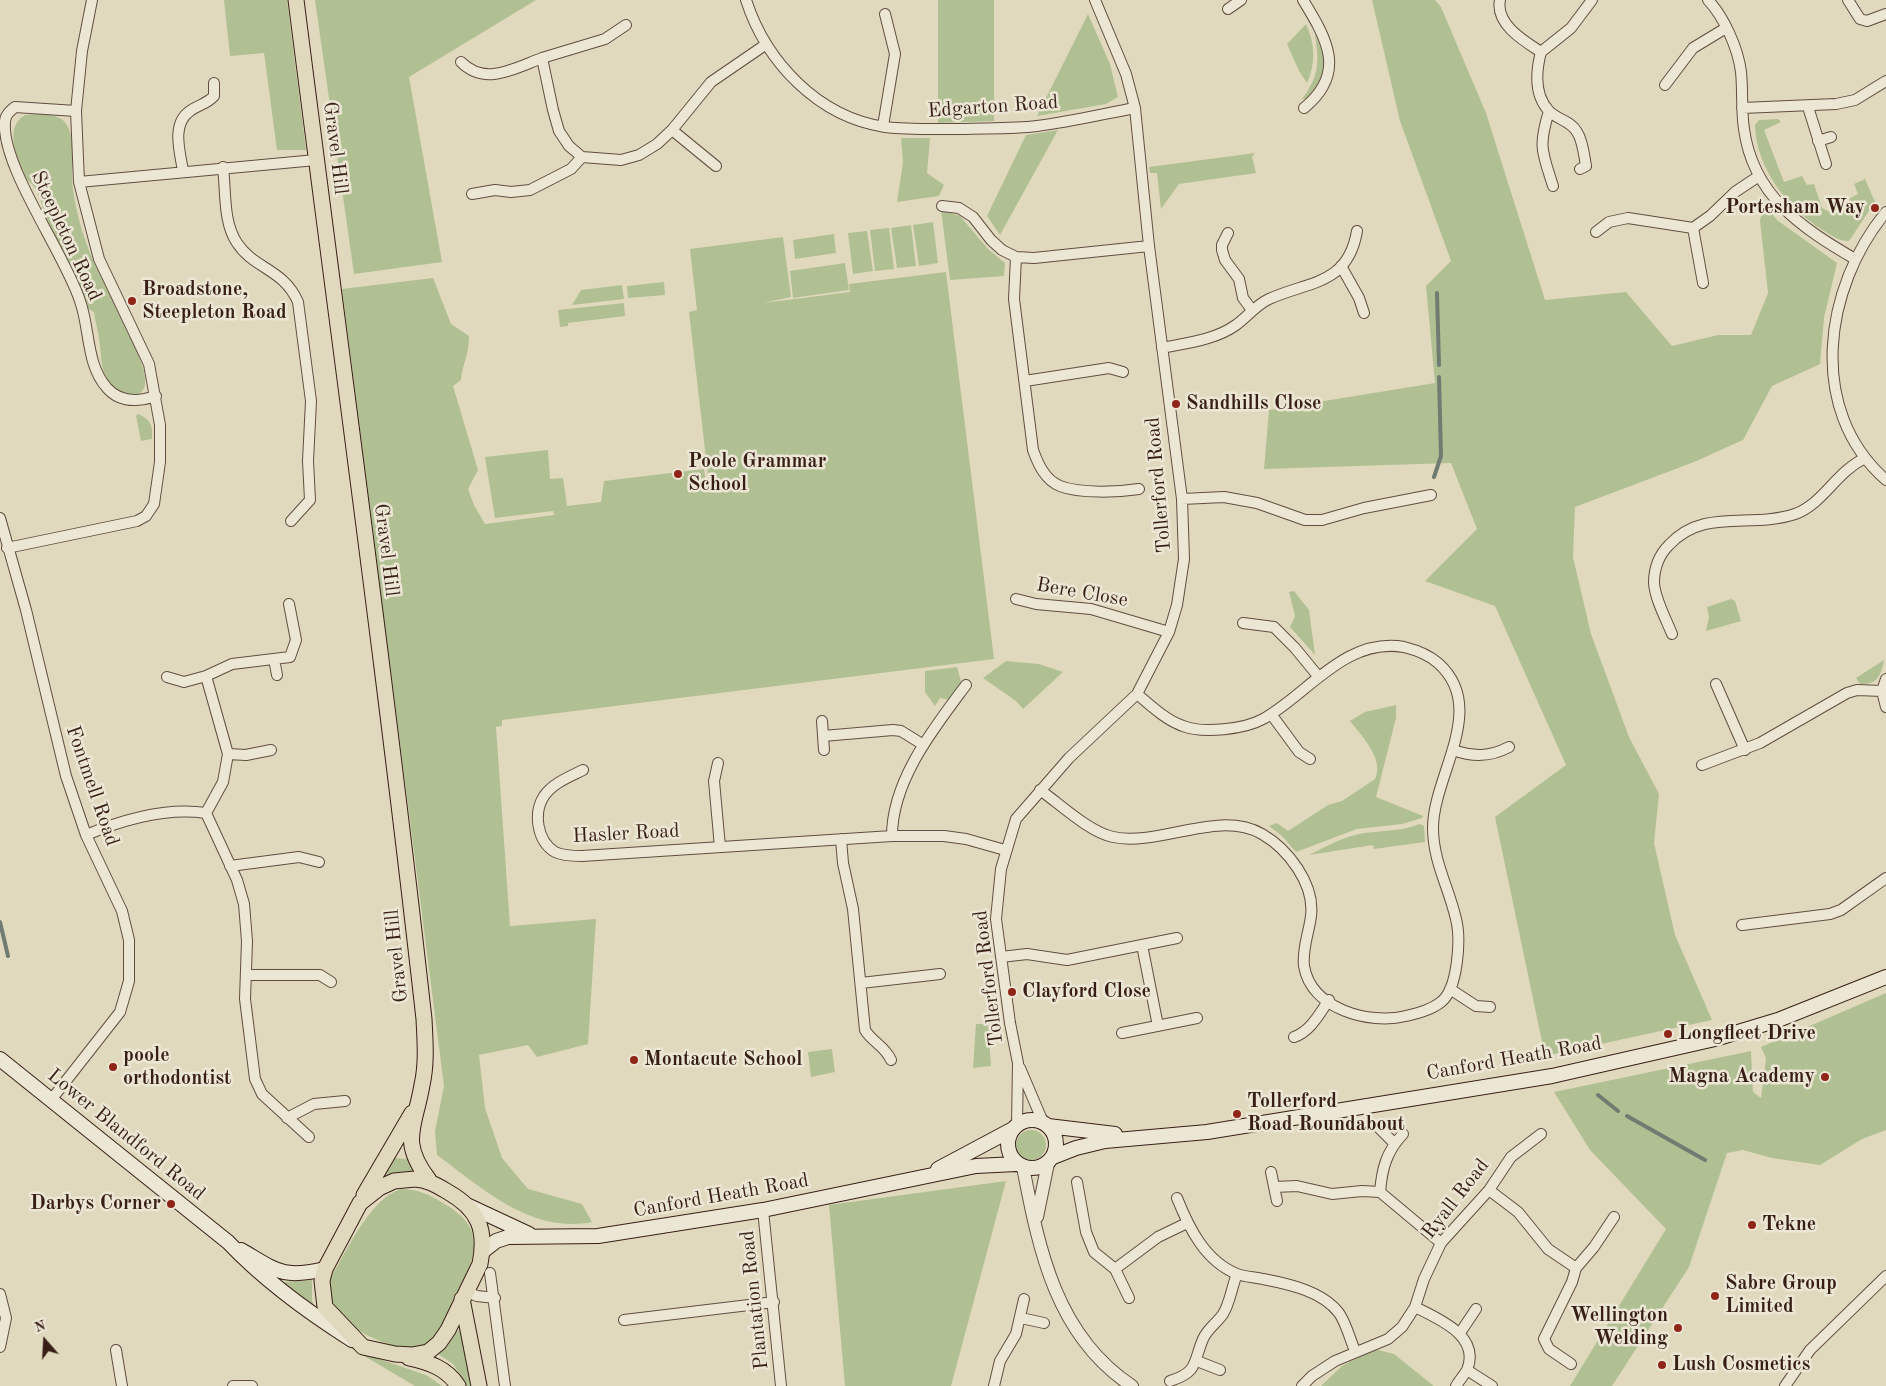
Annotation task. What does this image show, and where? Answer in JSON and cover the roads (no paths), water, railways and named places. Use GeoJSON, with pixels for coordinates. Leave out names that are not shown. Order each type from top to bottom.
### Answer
{"type":"FeatureCollection","features":[{"type":"Feature","properties":{"kind":"main road","name":"Gravel Hill"},"geometry":{"type":"LineString","coordinates":[[296,0],[370,583],[395,763],[424,1019],[426,1054],[423,1085],[410,1140],[412,1153],[429,1180]]}},
{"type":"Feature","properties":{"kind":"main road","name":"Canford Heath Road"},"geometry":{"type":"LineString","coordinates":[[1050,1160],[1093,1143],[1138,1136],[1206,1132],[1552,1076],[1716,1039],[1778,1020],[1886,977]]}},
{"type":"Feature","properties":{"kind":"main road","name":"Lower Blandford Road"},"geometry":{"type":"LineString","coordinates":[[0,1058],[228,1242],[273,1268],[290,1275],[325,1268]]}},
{"type":"Feature","properties":{"kind":"main road","name":"Gravel Hill"},"geometry":{"type":"LineString","coordinates":[[360,1203],[418,1104]]}},
{"type":"Feature","properties":{"kind":"main road"},"geometry":{"type":"LineString","coordinates":[[1030,1120],[1045,1124],[1053,1131],[1056,1144],[1050,1160],[1036,1169],[1020,1166],[1008,1151],[1009,1136],[1015,1127],[1030,1120]]}},
{"type":"Feature","properties":{"kind":"main road","name":"Canford Heath Road"},"geometry":{"type":"LineString","coordinates":[[1045,1124],[1138,1136]]}},
{"type":"Feature","properties":{"kind":"main road","name":"Canford Heath Road"},"geometry":{"type":"LineString","coordinates":[[912,1181],[935,1171],[1015,1127]]}},
{"type":"Feature","properties":{"kind":"main road","name":"Canford Heath Road"},"geometry":{"type":"LineString","coordinates":[[482,1252],[496,1241],[508,1237],[598,1236],[764,1210],[912,1181],[976,1166],[1020,1166]]}},
{"type":"Feature","properties":{"kind":"main road"},"geometry":{"type":"LineString","coordinates":[[395,1354],[412,1355],[428,1352],[439,1343],[448,1330],[480,1264],[483,1238],[480,1226],[469,1206],[429,1180],[394,1181],[378,1188],[360,1203],[325,1268],[322,1293],[326,1308],[363,1347],[430,1362],[444,1371],[458,1386]]}},
{"type":"Feature","properties":{"kind":"main road","name":"Canford Heath Road"},"geometry":{"type":"LineString","coordinates":[[469,1206],[534,1237]]}},
{"type":"Feature","properties":{"kind":"main road","name":"Lower Blandford Road"},"geometry":{"type":"LineString","coordinates":[[228,1242],[253,1269],[287,1297],[363,1347]]}},
{"type":"Feature","properties":{"kind":"main road"},"geometry":{"type":"LineString","coordinates":[[464,1295],[478,1386]]}},
{"type":"Feature","properties":{"kind":"street","name":"Steepleton Road"},"geometry":{"type":"LineString","coordinates":[[7,548],[125,524],[146,516],[154,504],[160,462],[160,425],[149,364],[99,259],[79,182],[76,110],[82,51],[92,0]]}},
{"type":"Feature","properties":{"kind":"street","name":"Edgarton Road"},"geometry":{"type":"LineString","coordinates":[[746,0],[753,21],[765,45],[785,70],[811,94],[828,106],[850,116],[883,126],[921,130],[1038,126],[1135,108]]}},
{"type":"Feature","properties":{"kind":"street","name":"Tollerford Road"},"geometry":{"type":"LineString","coordinates":[[1015,1127],[1018,1063],[1001,957],[996,903],[1005,850],[1016,819],[1040,790],[1069,758],[1137,694],[1169,632],[1177,605],[1184,559],[1182,499],[1149,246],[1135,108],[1126,74],[1095,0]]}},
{"type":"Feature","properties":{"kind":"street"},"geometry":{"type":"LineString","coordinates":[[1228,9],[1241,0]]}},
{"type":"Feature","properties":{"kind":"street"},"geometry":{"type":"LineString","coordinates":[[1303,0],[1326,41],[1330,62],[1328,78],[1318,96],[1304,108]]}},
{"type":"Feature","properties":{"kind":"street"},"geometry":{"type":"LineString","coordinates":[[1500,0],[1501,14],[1508,26],[1522,39],[1541,52]]}},
{"type":"Feature","properties":{"kind":"street"},"geometry":{"type":"LineString","coordinates":[[1580,169],[1586,166],[1578,133],[1572,125],[1549,111],[1539,92],[1536,79],[1541,52],[1571,28],[1592,0]]}},
{"type":"Feature","properties":{"kind":"street"},"geometry":{"type":"LineString","coordinates":[[1708,0],[1716,8],[1726,28],[1741,71],[1742,108],[1748,149],[1759,176],[1793,219],[1811,233],[1856,259]]}},
{"type":"Feature","properties":{"kind":"street"},"geometry":{"type":"LineString","coordinates":[[1848,0],[1860,19],[1867,21],[1886,14]]}},
{"type":"Feature","properties":{"kind":"street"},"geometry":{"type":"LineString","coordinates":[[883,126],[895,54],[885,14]]}},
{"type":"Feature","properties":{"kind":"street"},"geometry":{"type":"LineString","coordinates":[[461,62],[478,75],[494,74],[605,39],[626,25]]}},
{"type":"Feature","properties":{"kind":"street"},"geometry":{"type":"LineString","coordinates":[[1665,85],[1693,48],[1726,28]]}},
{"type":"Feature","properties":{"kind":"street"},"geometry":{"type":"LineString","coordinates":[[542,58],[559,131],[569,146],[582,157],[621,160],[639,155],[657,144],[672,130],[711,82],[765,45]]}},
{"type":"Feature","properties":{"kind":"street"},"geometry":{"type":"LineString","coordinates":[[1742,108],[1808,107],[1855,100],[1886,82]]}},
{"type":"Feature","properties":{"kind":"street"},"geometry":{"type":"LineString","coordinates":[[183,171],[178,134],[180,125],[188,112],[214,96],[214,83]]}},
{"type":"Feature","properties":{"kind":"street","name":"Steepleton Road"},"geometry":{"type":"LineString","coordinates":[[76,110],[15,107],[6,116],[5,122],[9,146],[21,180],[72,279],[83,310],[93,360],[104,384],[116,395],[133,401],[156,396]]}},
{"type":"Feature","properties":{"kind":"street"},"geometry":{"type":"LineString","coordinates":[[1808,107],[1826,164]]}},
{"type":"Feature","properties":{"kind":"street"},"geometry":{"type":"LineString","coordinates":[[1549,111],[1542,135],[1542,150],[1554,186]]}},
{"type":"Feature","properties":{"kind":"street"},"geometry":{"type":"LineString","coordinates":[[672,130],[716,166]]}},
{"type":"Feature","properties":{"kind":"street"},"geometry":{"type":"LineString","coordinates":[[1818,142],[1831,137]]}},
{"type":"Feature","properties":{"kind":"street"},"geometry":{"type":"LineString","coordinates":[[472,194],[495,190],[511,192],[530,190],[571,169],[582,157]]}},
{"type":"Feature","properties":{"kind":"street","name":"Steepleton Road"},"geometry":{"type":"LineString","coordinates":[[79,182],[223,167],[316,160]]}},
{"type":"Feature","properties":{"kind":"street"},"geometry":{"type":"LineString","coordinates":[[223,167],[228,226],[237,244],[250,257],[285,280],[298,302],[311,401],[308,462],[310,500],[291,521]]}},
{"type":"Feature","properties":{"kind":"street"},"geometry":{"type":"LineString","coordinates":[[1596,232],[1609,222],[1628,218],[1693,228],[1710,216],[1735,192],[1759,176]]}},
{"type":"Feature","properties":{"kind":"street"},"geometry":{"type":"LineString","coordinates":[[942,206],[958,208],[972,217],[1002,250],[1016,257],[1034,258],[1149,246]]}},
{"type":"Feature","properties":{"kind":"street"},"geometry":{"type":"LineString","coordinates":[[1886,212],[1876,224],[1856,259],[1841,300],[1835,327],[1832,366],[1833,382],[1848,428],[1865,458],[1886,480]]}},
{"type":"Feature","properties":{"kind":"street"},"geometry":{"type":"LineString","coordinates":[[1693,228],[1703,283]]}},
{"type":"Feature","properties":{"kind":"street"},"geometry":{"type":"LineString","coordinates":[[1162,348],[1213,337],[1235,326],[1252,310],[1268,299],[1323,279],[1341,266],[1354,248],[1357,231]]}},
{"type":"Feature","properties":{"kind":"street"},"geometry":{"type":"LineString","coordinates":[[1228,233],[1222,250],[1226,260],[1239,279],[1244,298],[1252,310]]}},
{"type":"Feature","properties":{"kind":"street"},"geometry":{"type":"LineString","coordinates":[[1016,257],[1014,299],[1033,450],[1038,465],[1049,478],[1060,486],[1123,492],[1139,489]]}},
{"type":"Feature","properties":{"kind":"street"},"geometry":{"type":"LineString","coordinates":[[1341,266],[1359,298],[1364,313]]}},
{"type":"Feature","properties":{"kind":"street"},"geometry":{"type":"LineString","coordinates":[[1025,381],[1108,368],[1124,372]]}},
{"type":"Feature","properties":{"kind":"street"},"geometry":{"type":"LineString","coordinates":[[1672,634],[1654,585],[1656,565],[1665,548],[1679,533],[1696,525],[1716,521],[1774,520],[1796,514],[1812,506],[1850,465],[1865,458]]}},
{"type":"Feature","properties":{"kind":"street"},"geometry":{"type":"LineString","coordinates":[[1182,499],[1224,497],[1257,503],[1304,520],[1322,520],[1364,508],[1431,495]]}},
{"type":"Feature","properties":{"kind":"street","name":"Fontmell Road"},"geometry":{"type":"LineString","coordinates":[[0,518],[26,610],[66,776],[86,835],[113,889],[124,918],[129,940],[129,981],[120,1012],[50,1100]]}},
{"type":"Feature","properties":{"kind":"street","name":"Bere Close"},"geometry":{"type":"LineString","coordinates":[[1016,599],[1036,604],[1091,609],[1169,632]]}},
{"type":"Feature","properties":{"kind":"street"},"geometry":{"type":"LineString","coordinates":[[167,677],[184,682],[206,676],[232,664],[290,657],[294,651],[296,640],[289,604]]}},
{"type":"Feature","properties":{"kind":"street"},"geometry":{"type":"LineString","coordinates":[[1243,623],[1274,627],[1296,648],[1318,676]]}},
{"type":"Feature","properties":{"kind":"street"},"geometry":{"type":"LineString","coordinates":[[1040,790],[1092,827],[1114,837],[1134,839],[1185,830],[1232,826],[1260,832],[1291,860],[1304,880],[1311,915],[1303,955],[1305,970],[1316,990],[1348,1013],[1377,1018],[1398,1018],[1423,1012],[1443,1001],[1450,988],[1456,967],[1459,943],[1457,921],[1436,862],[1433,844],[1435,800],[1453,750],[1460,713],[1457,692],[1449,675],[1426,655],[1392,646],[1375,647],[1337,664],[1318,676],[1271,714],[1259,721],[1215,730],[1186,728],[1169,719],[1137,694]]}},
{"type":"Feature","properties":{"kind":"street"},"geometry":{"type":"LineString","coordinates":[[274,659],[277,675]]}},
{"type":"Feature","properties":{"kind":"street"},"geometry":{"type":"LineString","coordinates":[[206,676],[228,754],[223,782],[206,813]]}},
{"type":"Feature","properties":{"kind":"street"},"geometry":{"type":"LineString","coordinates":[[1886,679],[1882,691],[1886,707]]}},
{"type":"Feature","properties":{"kind":"street"},"geometry":{"type":"LineString","coordinates":[[1716,684],[1745,750]]}},
{"type":"Feature","properties":{"kind":"street"},"geometry":{"type":"LineString","coordinates":[[892,836],[892,820],[899,797],[922,744],[944,705],[966,685]]}},
{"type":"Feature","properties":{"kind":"street"},"geometry":{"type":"LineString","coordinates":[[1702,765],[1745,750],[1847,693],[1857,690],[1882,691]]}},
{"type":"Feature","properties":{"kind":"street"},"geometry":{"type":"LineString","coordinates":[[1271,714],[1300,752],[1310,760]]}},
{"type":"Feature","properties":{"kind":"street"},"geometry":{"type":"LineString","coordinates":[[822,722],[824,750]]}},
{"type":"Feature","properties":{"kind":"street"},"geometry":{"type":"LineString","coordinates":[[823,736],[893,730],[901,731],[922,744]]}},
{"type":"Feature","properties":{"kind":"street"},"geometry":{"type":"LineString","coordinates":[[1453,750],[1470,756],[1496,754],[1508,746]]}},
{"type":"Feature","properties":{"kind":"street"},"geometry":{"type":"LineString","coordinates":[[228,754],[246,756],[271,750]]}},
{"type":"Feature","properties":{"kind":"street"},"geometry":{"type":"LineString","coordinates":[[718,763],[714,781],[720,847]]}},
{"type":"Feature","properties":{"kind":"street","name":"Hasler Road"},"geometry":{"type":"LineString","coordinates":[[583,770],[553,786],[544,796],[538,809],[540,833],[556,852],[582,856],[892,836],[944,836],[966,839],[1005,850]]}},
{"type":"Feature","properties":{"kind":"street"},"geometry":{"type":"LineString","coordinates":[[86,835],[115,824],[162,814],[190,810],[206,813]]}},
{"type":"Feature","properties":{"kind":"street"},"geometry":{"type":"LineString","coordinates":[[206,813],[237,880],[246,913],[248,941],[245,999],[255,1079],[262,1094],[310,1137]]}},
{"type":"Feature","properties":{"kind":"street"},"geometry":{"type":"LineString","coordinates":[[841,839],[852,909],[865,1030],[868,1036],[888,1052],[891,1060]]}},
{"type":"Feature","properties":{"kind":"street"},"geometry":{"type":"LineString","coordinates":[[230,866],[299,857],[319,862]]}},
{"type":"Feature","properties":{"kind":"street"},"geometry":{"type":"LineString","coordinates":[[1742,925],[1830,914],[1841,910],[1886,878]]}},
{"type":"Feature","properties":{"kind":"street"},"geometry":{"type":"LineString","coordinates":[[1001,957],[1027,954],[1067,960],[1177,938]]}},
{"type":"Feature","properties":{"kind":"street"},"geometry":{"type":"LineString","coordinates":[[1142,945],[1158,1026]]}},
{"type":"Feature","properties":{"kind":"street"},"geometry":{"type":"LineString","coordinates":[[861,984],[940,974]]}},
{"type":"Feature","properties":{"kind":"street"},"geometry":{"type":"LineString","coordinates":[[246,975],[320,975],[331,982]]}},
{"type":"Feature","properties":{"kind":"street"},"geometry":{"type":"LineString","coordinates":[[1450,988],[1476,1006],[1490,1007]]}},
{"type":"Feature","properties":{"kind":"street"},"geometry":{"type":"LineString","coordinates":[[1294,1037],[1303,1034],[1329,1000]]}},
{"type":"Feature","properties":{"kind":"street"},"geometry":{"type":"LineString","coordinates":[[1122,1033],[1197,1018]]}},
{"type":"Feature","properties":{"kind":"street","name":"Tollerford Road"},"geometry":{"type":"LineString","coordinates":[[1018,1063],[1045,1124]]}},
{"type":"Feature","properties":{"kind":"street"},"geometry":{"type":"LineString","coordinates":[[287,1118],[314,1104],[345,1102]]}},
{"type":"Feature","properties":{"kind":"street"},"geometry":{"type":"LineString","coordinates":[[1379,1128],[1394,1143]]}},
{"type":"Feature","properties":{"kind":"street"},"geometry":{"type":"LineString","coordinates":[[1380,1192],[1386,1158],[1394,1143],[1403,1134]]}},
{"type":"Feature","properties":{"kind":"street","name":"Ryall Road"},"geometry":{"type":"LineString","coordinates":[[1302,1386],[1312,1376],[1355,1352],[1388,1339],[1402,1327],[1415,1307],[1424,1279],[1440,1242],[1489,1190],[1512,1157],[1541,1134]]}},
{"type":"Feature","properties":{"kind":"street"},"geometry":{"type":"LineString","coordinates":[[1036,1224],[1038,1205],[1050,1160]]}},
{"type":"Feature","properties":{"kind":"street"},"geometry":{"type":"LineString","coordinates":[[1020,1166],[1043,1258],[1052,1285],[1063,1308],[1079,1334],[1096,1354],[1130,1385]]}},
{"type":"Feature","properties":{"kind":"street"},"geometry":{"type":"LineString","coordinates":[[1271,1172],[1277,1201]]}},
{"type":"Feature","properties":{"kind":"street"},"geometry":{"type":"LineString","coordinates":[[1077,1182],[1086,1232],[1094,1252],[1115,1269],[1130,1298]]}},
{"type":"Feature","properties":{"kind":"street"},"geometry":{"type":"LineString","coordinates":[[1274,1188],[1297,1186],[1332,1194],[1362,1191],[1380,1192],[1440,1242]]}},
{"type":"Feature","properties":{"kind":"street"},"geometry":{"type":"LineString","coordinates":[[1489,1190],[1518,1212],[1548,1249],[1576,1268]]}},
{"type":"Feature","properties":{"kind":"street"},"geometry":{"type":"LineString","coordinates":[[1177,1198],[1187,1223],[1199,1244],[1212,1256],[1237,1274],[1307,1290],[1326,1301],[1339,1313],[1355,1352]]}},
{"type":"Feature","properties":{"kind":"street","name":"Plantation Road"},"geometry":{"type":"LineString","coordinates":[[764,1210],[781,1386]]}},
{"type":"Feature","properties":{"kind":"street"},"geometry":{"type":"LineString","coordinates":[[1571,1364],[1549,1349],[1544,1339],[1572,1282],[1576,1268],[1594,1248],[1614,1217]]}},
{"type":"Feature","properties":{"kind":"street"},"geometry":{"type":"LineString","coordinates":[[1115,1269],[1158,1237],[1187,1223]]}},
{"type":"Feature","properties":{"kind":"street"},"geometry":{"type":"LineString","coordinates":[[490,1273],[495,1298],[505,1386]]}},
{"type":"Feature","properties":{"kind":"street"},"geometry":{"type":"LineString","coordinates":[[1170,1381],[1184,1377],[1197,1361],[1203,1340],[1210,1328],[1223,1314],[1237,1274]]}},
{"type":"Feature","properties":{"kind":"street"},"geometry":{"type":"LineString","coordinates":[[1785,1386],[1810,1350],[1886,1276]]}},
{"type":"Feature","properties":{"kind":"street"},"geometry":{"type":"LineString","coordinates":[[0,1294],[6,1318],[0,1347]]}},
{"type":"Feature","properties":{"kind":"street"},"geometry":{"type":"LineString","coordinates":[[464,1295],[495,1298]]}},
{"type":"Feature","properties":{"kind":"street"},"geometry":{"type":"LineString","coordinates":[[994,1386],[1000,1361],[1008,1350],[1021,1318],[1024,1298]]}},
{"type":"Feature","properties":{"kind":"street"},"geometry":{"type":"LineString","coordinates":[[624,1320],[774,1302]]}},
{"type":"Feature","properties":{"kind":"street"},"geometry":{"type":"LineString","coordinates":[[1415,1307],[1460,1333],[1467,1343],[1470,1356],[1467,1370],[1456,1386]]}},
{"type":"Feature","properties":{"kind":"street"},"geometry":{"type":"LineString","coordinates":[[1460,1333],[1476,1309]]}},
{"type":"Feature","properties":{"kind":"street"},"geometry":{"type":"LineString","coordinates":[[1021,1318],[1044,1323]]}},
{"type":"Feature","properties":{"kind":"street"},"geometry":{"type":"LineString","coordinates":[[116,1350],[122,1386]]}},
{"type":"Feature","properties":{"kind":"street"},"geometry":{"type":"LineString","coordinates":[[1197,1361],[1220,1370]]}},
{"type":"Feature","properties":{"kind":"street"},"geometry":{"type":"LineString","coordinates":[[1467,1370],[1492,1386]]}},
{"type":"Feature","properties":{"kind":"street"},"geometry":{"type":"LineString","coordinates":[[233,1386],[252,1386]]}},
{"type":"Feature","properties":{"kind":"waterway"},"geometry":{"type":"LineString","coordinates":[[1437,293],[1439,365]]}},
{"type":"Feature","properties":{"kind":"waterway"},"geometry":{"type":"LineString","coordinates":[[1434,477],[1441,456],[1439,377]]}},
{"type":"Feature","properties":{"kind":"waterway"},"geometry":{"type":"LineString","coordinates":[[0,922],[8,956]]}},
{"type":"Feature","properties":{"kind":"waterway"},"geometry":{"type":"LineString","coordinates":[[1598,1095],[1618,1111]]}},
{"type":"Feature","properties":{"kind":"waterway"},"geometry":{"type":"LineString","coordinates":[[1627,1116],[1705,1160]]}},
{"type":"Feature","properties":{"kind":"place","name":"Portesham Way"},"geometry":{"type":"Point","coordinates":[1875,208]}},
{"type":"Feature","properties":{"kind":"place","name":"Broadstone, Steepleton Road"},"geometry":{"type":"Point","coordinates":[132,301]}},
{"type":"Feature","properties":{"kind":"place","name":"Sandhills Close"},"geometry":{"type":"Point","coordinates":[1176,404]}},
{"type":"Feature","properties":{"kind":"place","name":"Poole Grammar School"},"geometry":{"type":"Point","coordinates":[678,474]}},
{"type":"Feature","properties":{"kind":"place","name":"Clayford Close"},"geometry":{"type":"Point","coordinates":[1012,992]}},
{"type":"Feature","properties":{"kind":"place","name":"Longfleet Drive"},"geometry":{"type":"Point","coordinates":[1668,1034]}},
{"type":"Feature","properties":{"kind":"place","name":"Montacute School"},"geometry":{"type":"Point","coordinates":[634,1060]}},
{"type":"Feature","properties":{"kind":"place","name":"poole orthodontist"},"geometry":{"type":"Point","coordinates":[113,1067]}},
{"type":"Feature","properties":{"kind":"place","name":"Magna Academy"},"geometry":{"type":"Point","coordinates":[1825,1077]}},
{"type":"Feature","properties":{"kind":"place","name":"Tollerford Road Roundabout"},"geometry":{"type":"Point","coordinates":[1237,1114]}},
{"type":"Feature","properties":{"kind":"place","name":"Darbys Corner"},"geometry":{"type":"Point","coordinates":[171,1204]}},
{"type":"Feature","properties":{"kind":"place","name":"Tekne"},"geometry":{"type":"Point","coordinates":[1752,1225]}},
{"type":"Feature","properties":{"kind":"place","name":"Sabre Group Limited"},"geometry":{"type":"Point","coordinates":[1715,1296]}},
{"type":"Feature","properties":{"kind":"place","name":"Wellington Welding"},"geometry":{"type":"Point","coordinates":[1678,1328]}},
{"type":"Feature","properties":{"kind":"place","name":"Lush Cosmetics"},"geometry":{"type":"Point","coordinates":[1662,1365]}}]}
